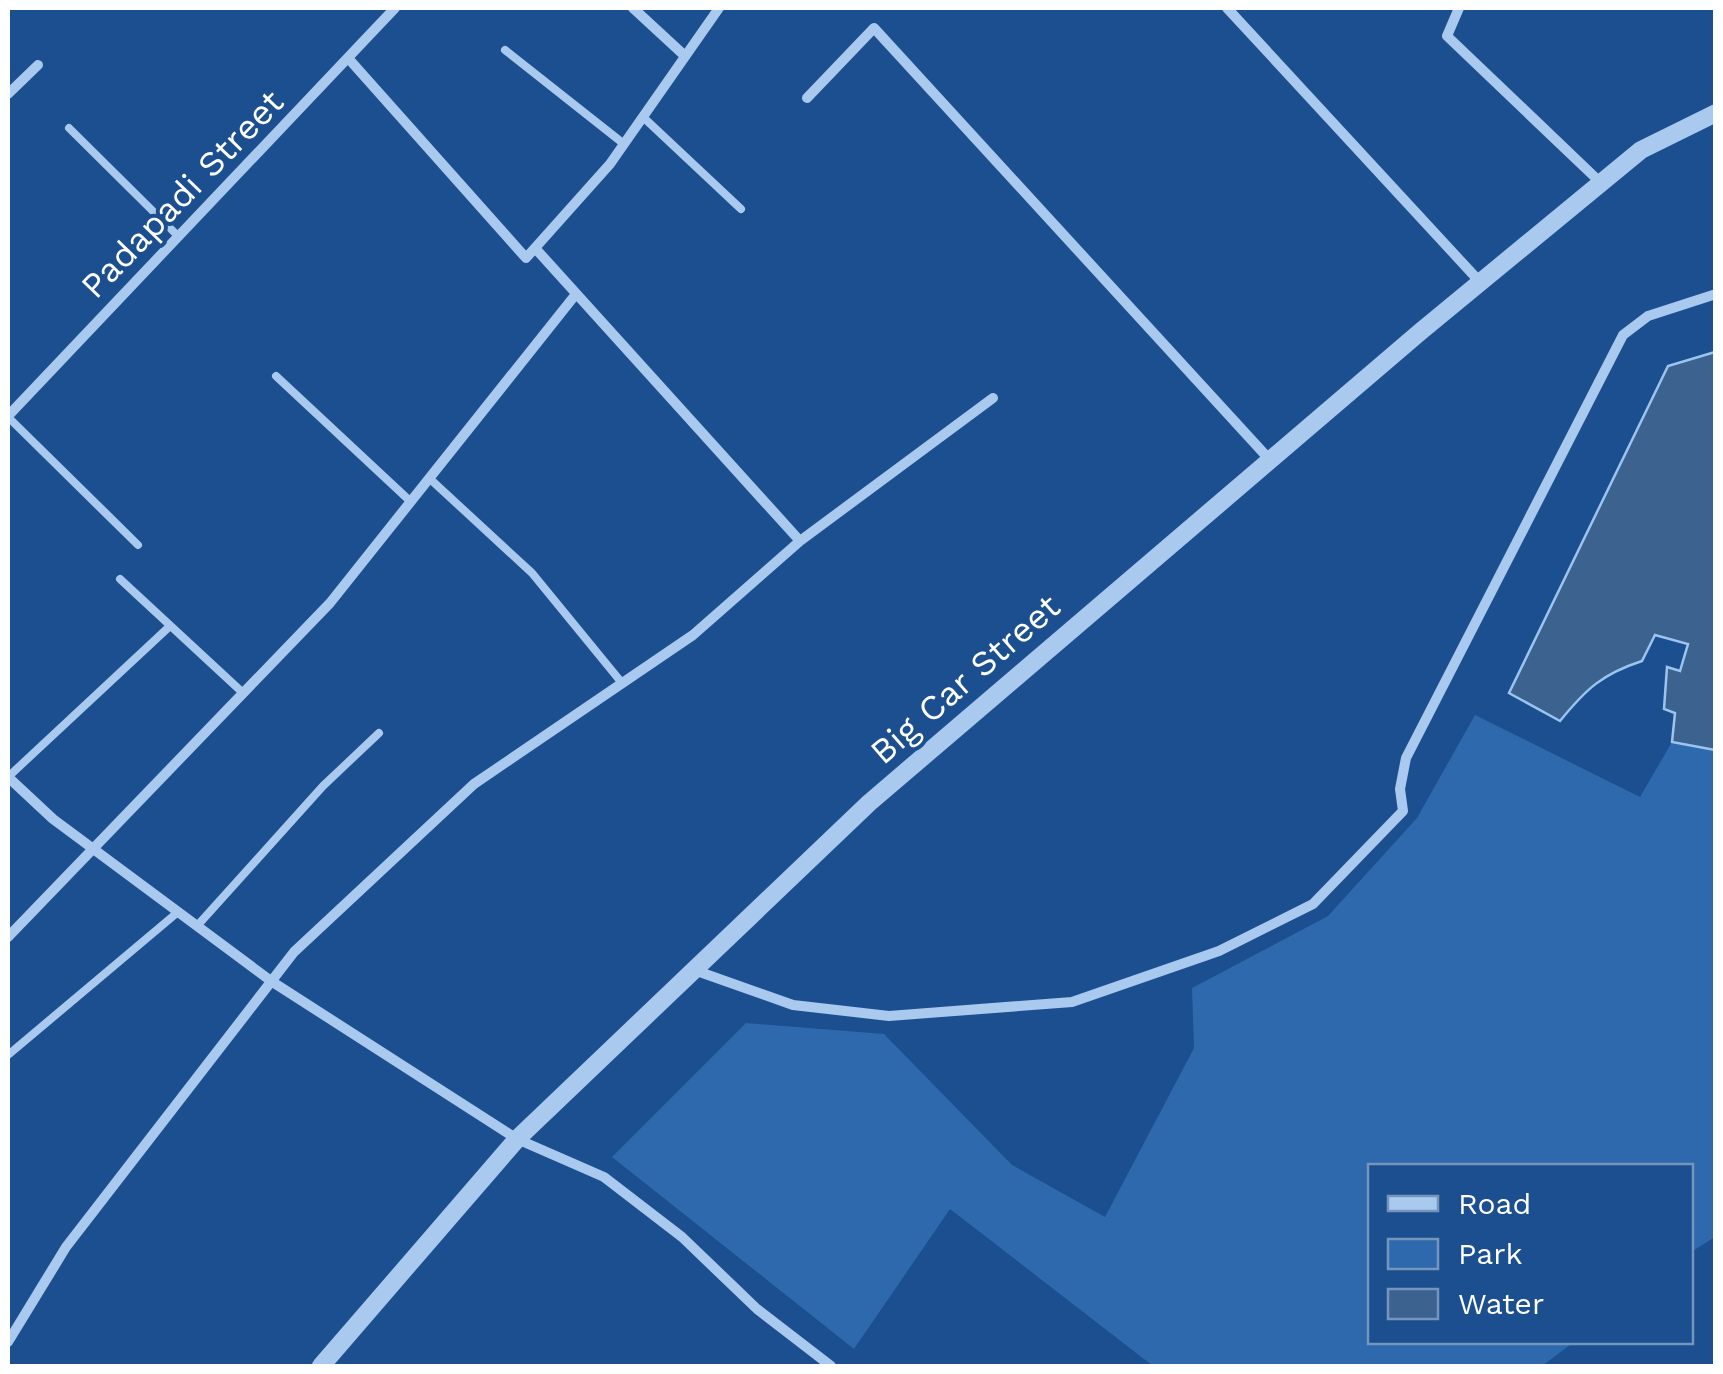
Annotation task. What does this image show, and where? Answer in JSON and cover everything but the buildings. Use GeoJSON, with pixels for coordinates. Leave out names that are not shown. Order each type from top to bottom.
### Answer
{"type":"FeatureCollection","features":[{"type":"Feature","properties":{"kind":"street","name":"Padapadi Street"},"geometry":{"type":"LineString","coordinates":[[10,410],[395,8]]}},
{"type":"Feature","properties":{"kind":"street"},"geometry":{"type":"LineString","coordinates":[[632,8],[686,56]]}},
{"type":"Feature","properties":{"kind":"street"},"geometry":{"type":"LineString","coordinates":[[348,58],[526,258],[624,144],[719,8]]}},
{"type":"Feature","properties":{"kind":"street"},"geometry":{"type":"LineString","coordinates":[[1227,8],[1480,282]]}},
{"type":"Feature","properties":{"kind":"street"},"geometry":{"type":"LineString","coordinates":[[1459,8],[1447,36],[1601,183]]}},
{"type":"Feature","properties":{"kind":"street"},"geometry":{"type":"LineString","coordinates":[[807,98],[874,28],[1270,460]]}},
{"type":"Feature","properties":{"kind":"street"},"geometry":{"type":"LineString","coordinates":[[8,94],[38,65]]}},
{"type":"Feature","properties":{"kind":"street","name":"Big Car Street"},"geometry":{"type":"LineString","coordinates":[[321,1366],[516,1138],[870,803],[1601,183],[1642,150],[1716,113]]}},
{"type":"Feature","properties":{"kind":"street"},"geometry":{"type":"LineString","coordinates":[[535,248],[800,541]]}},
{"type":"Feature","properties":{"kind":"street"},"geometry":{"type":"LineString","coordinates":[[8,936],[330,603],[576,294]]}},
{"type":"Feature","properties":{"kind":"street"},"geometry":{"type":"LineString","coordinates":[[694,970],[793,1005],[889,1016],[1072,1002],[1219,951],[1313,904],[1402,811],[1400,789],[1406,758],[1624,336],[1648,316],[1716,294]]}},
{"type":"Feature","properties":{"kind":"street"},"geometry":{"type":"LineString","coordinates":[[8,1342],[66,1248],[294,952],[474,784],[692,635],[800,541],[993,398]]}},
{"type":"Feature","properties":{"kind":"street"},"geometry":{"type":"LineString","coordinates":[[9,781],[53,820],[271,981],[516,1138],[604,1178],[682,1237],[757,1309],[830,1366]]}},
{"type":"Feature","properties":{"kind":"lane"},"geometry":{"type":"LineString","coordinates":[[505,50],[624,144]]}},
{"type":"Feature","properties":{"kind":"lane"},"geometry":{"type":"LineString","coordinates":[[643,116],[741,209]]}},
{"type":"Feature","properties":{"kind":"lane"},"geometry":{"type":"LineString","coordinates":[[70,128],[180,236]]}},
{"type":"Feature","properties":{"kind":"lane"},"geometry":{"type":"LineString","coordinates":[[276,376],[410,501]]}},
{"type":"Feature","properties":{"kind":"lane"},"geometry":{"type":"LineString","coordinates":[[10,410],[138,545]]}},
{"type":"Feature","properties":{"kind":"lane"},"geometry":{"type":"LineString","coordinates":[[429,478],[532,572],[622,683]]}},
{"type":"Feature","properties":{"kind":"lane"},"geometry":{"type":"LineString","coordinates":[[120,579],[242,692]]}},
{"type":"Feature","properties":{"kind":"lane"},"geometry":{"type":"LineString","coordinates":[[9,781],[170,626]]}},
{"type":"Feature","properties":{"kind":"lane"},"geometry":{"type":"LineString","coordinates":[[197,926],[323,786],[379,733]]}},
{"type":"Feature","properties":{"kind":"lane"},"geometry":{"type":"LineString","coordinates":[[8,1055],[178,912]]}},
{"type":"Feature","properties":{"kind":"green space"},"geometry":{"type":"Polygon","coordinates":[[[1475,715],[1640,797],[1672,742],[1715,750],[1715,1237],[1693,1251],[1693,1164],[1368,1164],[1368,1344],[1571,1344],[1542,1366],[1153,1366],[950,1209],[854,1349],[612,1157],[746,1023],[884,1034],[1012,1165],[1105,1217],[1194,1048],[1192,988],[1328,916],[1417,818],[1475,715]]]}},
{"type":"Feature","properties":{"kind":"water"},"geometry":{"type":"Polygon","coordinates":[[[1715,352],[1715,750],[1672,742],[1675,713],[1664,709],[1667,667],[1680,671],[1688,644],[1655,635],[1642,661],[1596,684],[1560,721],[1509,693],[1668,366],[1715,352]]]}}]}
